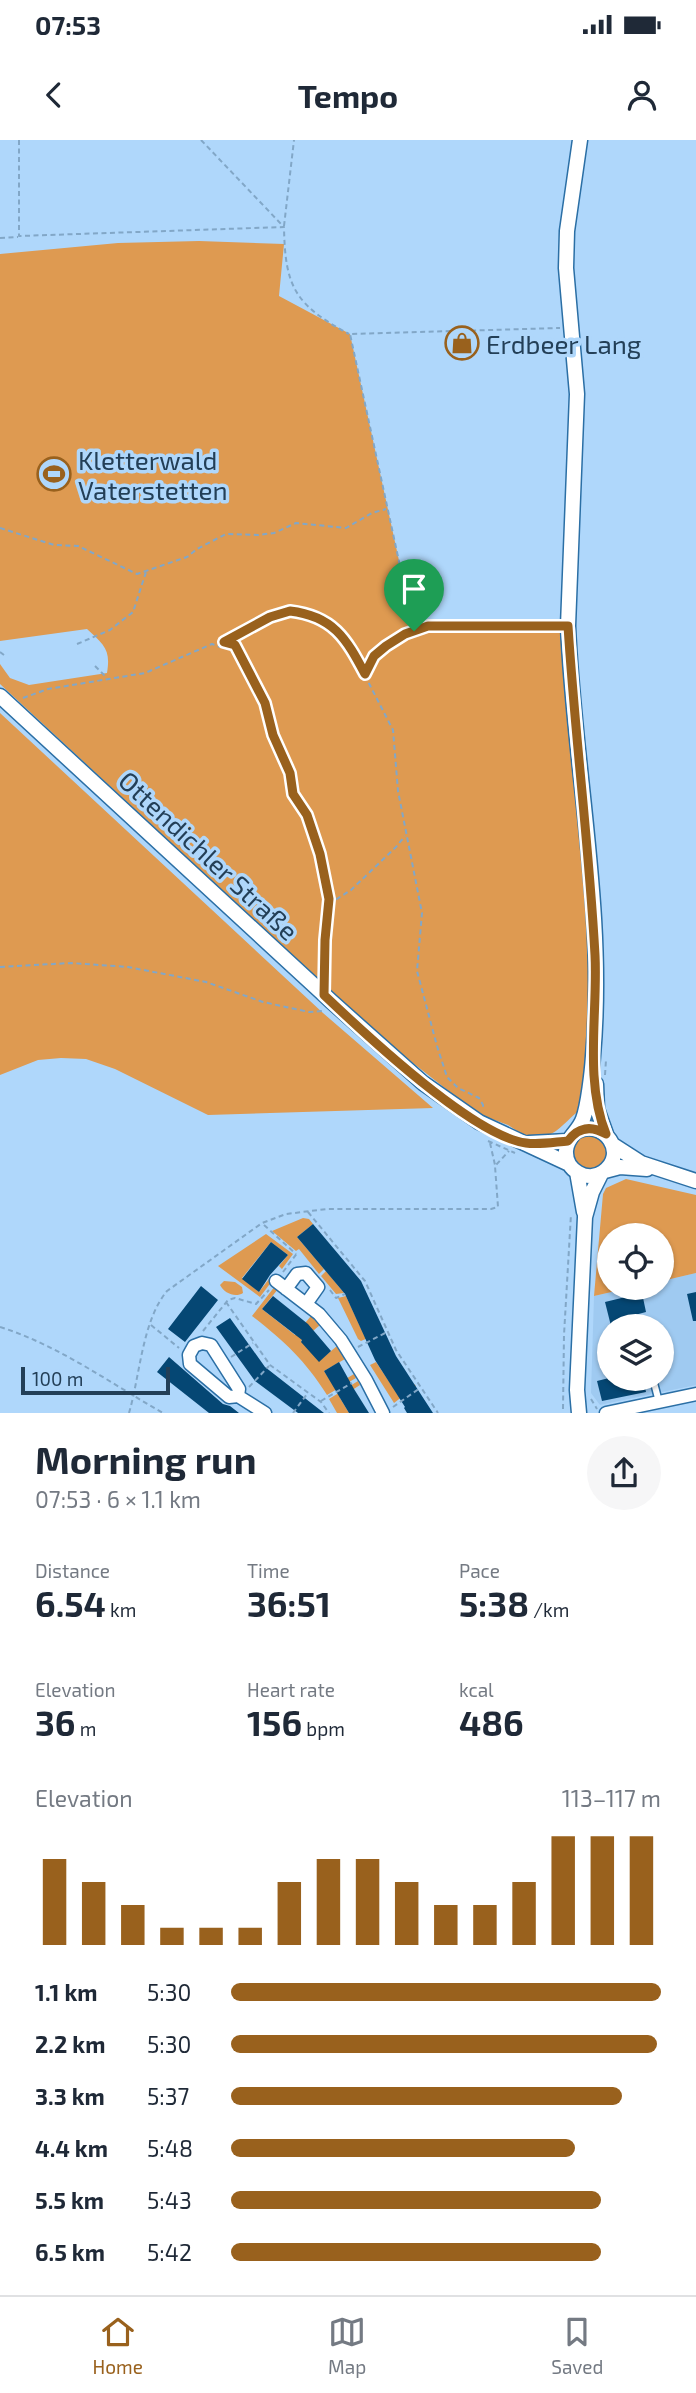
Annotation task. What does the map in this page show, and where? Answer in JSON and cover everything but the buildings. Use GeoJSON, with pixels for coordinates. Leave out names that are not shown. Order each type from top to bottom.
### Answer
{"type":"FeatureCollection","features":[{"type":"Feature","properties":{"kind":"street"},"geometry":{"type":"LineString","coordinates":[[578,1216],[614,1156],[597,1109],[599,1058],[596,975],[580,754],[569,663],[577,394],[566,268],[567,231],[580,140]]}},
{"type":"Feature","properties":{"kind":"street","name":"Ottendichler Straße"},"geometry":{"type":"LineString","coordinates":[[0,696],[423,1083],[460,1110],[499,1133],[573,1168]]}},
{"type":"Feature","properties":{"kind":"street"},"geometry":{"type":"LineString","coordinates":[[579,1413],[576,1390],[578,1216],[573,1168],[566,1155],[585,1112],[599,1058]]}},
{"type":"Feature","properties":{"kind":"street"},"geometry":{"type":"LineString","coordinates":[[573,1136],[592,1128],[630,1157],[659,1170],[696,1181]]}},
{"type":"Feature","properties":{"kind":"street","name":"Ottendichler Straße"},"geometry":{"type":"LineString","coordinates":[[525,1143],[573,1136]]}},
{"type":"Feature","properties":{"kind":"street"},"geometry":{"type":"LineString","coordinates":[[573,1168],[589,1176],[620,1167],[659,1170]]}},
{"type":"Feature","properties":{"kind":"street"},"geometry":{"type":"LineString","coordinates":[[306,1304],[318,1287],[306,1273],[297,1274],[281,1285],[319,1314],[341,1340],[383,1413]]}},
{"type":"Feature","properties":{"kind":"street"},"geometry":{"type":"LineString","coordinates":[[240,1397],[239,1389],[211,1345],[202,1343],[194,1346],[188,1355],[190,1364],[229,1397],[240,1397],[265,1413]]}},
{"type":"Feature","properties":{"kind":"street"},"geometry":{"type":"LineString","coordinates":[[606,1413],[696,1394]]}},
{"type":"Feature","properties":{"kind":"lane"},"geometry":{"type":"LineString","coordinates":[[656,1391],[659,1402]]}},
{"type":"Feature","properties":{"kind":"path"},"geometry":{"type":"LineString","coordinates":[[19,140],[19,236]]}},
{"type":"Feature","properties":{"kind":"path"},"geometry":{"type":"LineString","coordinates":[[201,140],[284,227]]}},
{"type":"Feature","properties":{"kind":"path"},"geometry":{"type":"LineString","coordinates":[[294,140],[284,227],[290,281],[302,302],[324,321],[350,334],[566,329]]}},
{"type":"Feature","properties":{"kind":"path"},"geometry":{"type":"LineString","coordinates":[[0,238],[284,227]]}},
{"type":"Feature","properties":{"kind":"path"},"geometry":{"type":"LineString","coordinates":[[350,334],[414,631]]}},
{"type":"Feature","properties":{"kind":"path"},"geometry":{"type":"LineString","coordinates":[[0,528],[54,545],[78,546],[137,574],[187,557],[226,534],[274,533],[296,523],[346,528],[372,513],[387,509]]}},
{"type":"Feature","properties":{"kind":"path"},"geometry":{"type":"LineString","coordinates":[[77,644],[110,630],[133,612],[147,571]]}},
{"type":"Feature","properties":{"kind":"path"},"geometry":{"type":"LineString","coordinates":[[17,700],[48,689],[145,673],[212,644],[220,647],[224,642],[270,617],[290,611],[326,621],[344,639],[393,730],[398,791],[422,913],[416,971],[447,1077],[458,1088],[479,1098],[483,1105],[483,1116]]}},
{"type":"Feature","properties":{"kind":"path"},"geometry":{"type":"LineString","coordinates":[[365,674],[374,656],[386,646],[428,626],[568,626]]}},
{"type":"Feature","properties":{"kind":"path"},"geometry":{"type":"LineString","coordinates":[[224,642],[235,645],[265,703],[273,735],[290,773],[293,794],[307,815],[320,854],[328,904],[324,995]]}},
{"type":"Feature","properties":{"kind":"path"},"geometry":{"type":"LineString","coordinates":[[0,652],[4,655]]}},
{"type":"Feature","properties":{"kind":"path"},"geometry":{"type":"LineString","coordinates":[[95,666],[107,679]]}},
{"type":"Feature","properties":{"kind":"path"},"geometry":{"type":"LineString","coordinates":[[328,904],[351,890],[405,835]]}},
{"type":"Feature","properties":{"kind":"path"},"geometry":{"type":"LineString","coordinates":[[0,967],[71,963],[128,967],[206,982],[263,1003],[298,1010],[309,1012],[338,1007]]}},
{"type":"Feature","properties":{"kind":"path"},"geometry":{"type":"LineString","coordinates":[[599,1058],[605,1082]]}},
{"type":"Feature","properties":{"kind":"path"},"geometry":{"type":"LineString","coordinates":[[129,1413],[150,1325],[158,1302],[167,1292],[262,1223],[286,1214],[307,1211],[491,1209],[498,1206],[490,1142]]}},
{"type":"Feature","properties":{"kind":"path"},"geometry":{"type":"LineString","coordinates":[[495,1166],[509,1151]]}},
{"type":"Feature","properties":{"kind":"path"},"geometry":{"type":"LineString","coordinates":[[307,1211],[365,1285],[397,1350],[438,1413]]}},
{"type":"Feature","properties":{"kind":"path"},"geometry":{"type":"LineString","coordinates":[[563,1409],[564,1335],[578,1216]]}},
{"type":"Feature","properties":{"kind":"path"},"geometry":{"type":"LineString","coordinates":[[203,1330],[226,1302],[235,1298],[251,1304],[259,1303],[281,1285],[298,1253],[267,1231],[262,1223]]}},
{"type":"Feature","properties":{"kind":"path"},"geometry":{"type":"LineString","coordinates":[[324,1283],[336,1298],[345,1294]]}},
{"type":"Feature","properties":{"kind":"path"},"geometry":{"type":"LineString","coordinates":[[226,1302],[270,1365],[320,1402],[329,1413]]}},
{"type":"Feature","properties":{"kind":"path"},"geometry":{"type":"LineString","coordinates":[[150,1325],[188,1355]]}},
{"type":"Feature","properties":{"kind":"path"},"geometry":{"type":"LineString","coordinates":[[0,1327],[51,1348],[163,1413]]}},
{"type":"Feature","properties":{"kind":"path"},"geometry":{"type":"LineString","coordinates":[[357,1347],[388,1331]]}},
{"type":"Feature","properties":{"kind":"path"},"geometry":{"type":"LineString","coordinates":[[222,1363],[254,1342]]}},
{"type":"Feature","properties":{"kind":"path"},"geometry":{"type":"LineString","coordinates":[[240,1397],[270,1365]]}},
{"type":"Feature","properties":{"kind":"path"},"geometry":{"type":"LineString","coordinates":[[320,1402],[364,1376]]}},
{"type":"Feature","properties":{"kind":"path"},"geometry":{"type":"LineString","coordinates":[[397,1404],[421,1388]]}},
{"type":"Feature","properties":{"kind":"path"},"geometry":{"type":"LineString","coordinates":[[293,1413],[308,1393]]}},
{"type":"Feature","properties":{"kind":"shaded area"},"geometry":{"type":"Polygon","coordinates":[[[199,241],[284,244],[279,296],[350,334],[414,630],[561,633],[579,802],[590,977],[582,1109],[551,1134],[549,1139],[525,1136],[508,1125],[478,1114],[381,1038],[0,684],[0,664],[10,678],[29,685],[107,673],[108,658],[105,648],[87,629],[0,641],[0,254],[118,243],[199,241]]]}},
{"type":"Feature","properties":{"kind":"shaded area"},"geometry":{"type":"Polygon","coordinates":[[[0,713],[323,1013],[433,1108],[208,1115],[115,1069],[86,1059],[38,1060],[0,1075],[0,713]]]}},
{"type":"Feature","properties":{"kind":"shaded area"},"geometry":{"type":"Polygon","coordinates":[[[590,1135],[602,1140],[607,1152],[602,1164],[590,1169],[578,1164],[573,1152],[578,1140],[590,1135]]]}},
{"type":"Feature","properties":{"kind":"shaded area"},"geometry":{"type":"Polygon","coordinates":[[[626,1179],[696,1195],[696,1273],[674,1278],[674,1223],[600,1223],[606,1188],[626,1179]]]}},
{"type":"Feature","properties":{"kind":"shaded area"},"geometry":{"type":"Polygon","coordinates":[[[303,1218],[309,1219],[313,1224],[297,1237],[324,1269],[319,1274],[299,1249],[296,1251],[272,1231],[303,1218]]]}},
{"type":"Feature","properties":{"kind":"shaded area"},"geometry":{"type":"Polygon","coordinates":[[[266,1234],[293,1254],[282,1269],[279,1266],[288,1255],[271,1242],[242,1278],[259,1292],[272,1275],[275,1277],[260,1297],[218,1266],[266,1234]]]}},
{"type":"Feature","properties":{"kind":"shaded area"},"geometry":{"type":"Polygon","coordinates":[[[597,1262],[597,1295],[594,1296],[597,1262]]]}},
{"type":"Feature","properties":{"kind":"shaded area"},"geometry":{"type":"Polygon","coordinates":[[[326,1271],[344,1293],[336,1294],[321,1276],[326,1271]]]}},
{"type":"Feature","properties":{"kind":"shaded area"},"geometry":{"type":"Polygon","coordinates":[[[696,1273],[696,1385],[674,1390],[674,1314],[597,1314],[597,1391],[667,1391],[600,1405],[591,1393],[594,1296],[597,1295],[597,1300],[674,1300],[674,1278],[696,1273]]]}},
{"type":"Feature","properties":{"kind":"shaded area"},"geometry":{"type":"Polygon","coordinates":[[[224,1281],[235,1282],[242,1287],[243,1293],[233,1295],[227,1292],[220,1285],[224,1281]]]}},
{"type":"Feature","properties":{"kind":"shaded area"},"geometry":{"type":"Polygon","coordinates":[[[275,1286],[278,1289],[262,1309],[295,1335],[311,1316],[320,1325],[301,1341],[319,1361],[337,1346],[345,1359],[324,1371],[334,1386],[354,1374],[356,1378],[327,1395],[293,1352],[252,1316],[275,1286]]]}},
{"type":"Feature","properties":{"kind":"shaded area"},"geometry":{"type":"Polygon","coordinates":[[[346,1296],[364,1335],[368,1338],[361,1341],[338,1298],[346,1296]]]}},
{"type":"Feature","properties":{"kind":"shaded area"},"geometry":{"type":"Polygon","coordinates":[[[376,1362],[398,1395],[414,1384],[416,1386],[394,1403],[370,1365],[376,1362]]]}},
{"type":"Feature","properties":{"kind":"shaded area"},"geometry":{"type":"Polygon","coordinates":[[[358,1381],[360,1385],[340,1398],[349,1413],[337,1413],[329,1399],[358,1381]]]}},
{"type":"Feature","properties":{"kind":"place","name":"Erdbeer Lang"},"geometry":{"type":"Point","coordinates":[462,343]}},
{"type":"Feature","properties":{"kind":"place","name":"Kletterwald Vaterstetten"},"geometry":{"type":"Point","coordinates":[54,474]}},
{"type":"Feature","properties":{"kind":"route"},"geometry":{"type":"LineString","coordinates":[[290,611],[308,614],[326,621],[344,639],[365,674],[374,656],[405,634],[414,631],[428,626],[568,626],[596,975],[593,1058],[596,1099],[599,1118],[606,1134],[587,1128],[577,1132],[568,1141],[525,1143],[499,1133],[460,1110],[423,1083],[324,995],[329,899],[320,854],[307,815],[293,794],[290,773],[273,735],[265,703],[235,645],[224,642],[270,617],[290,611]]}}]}
